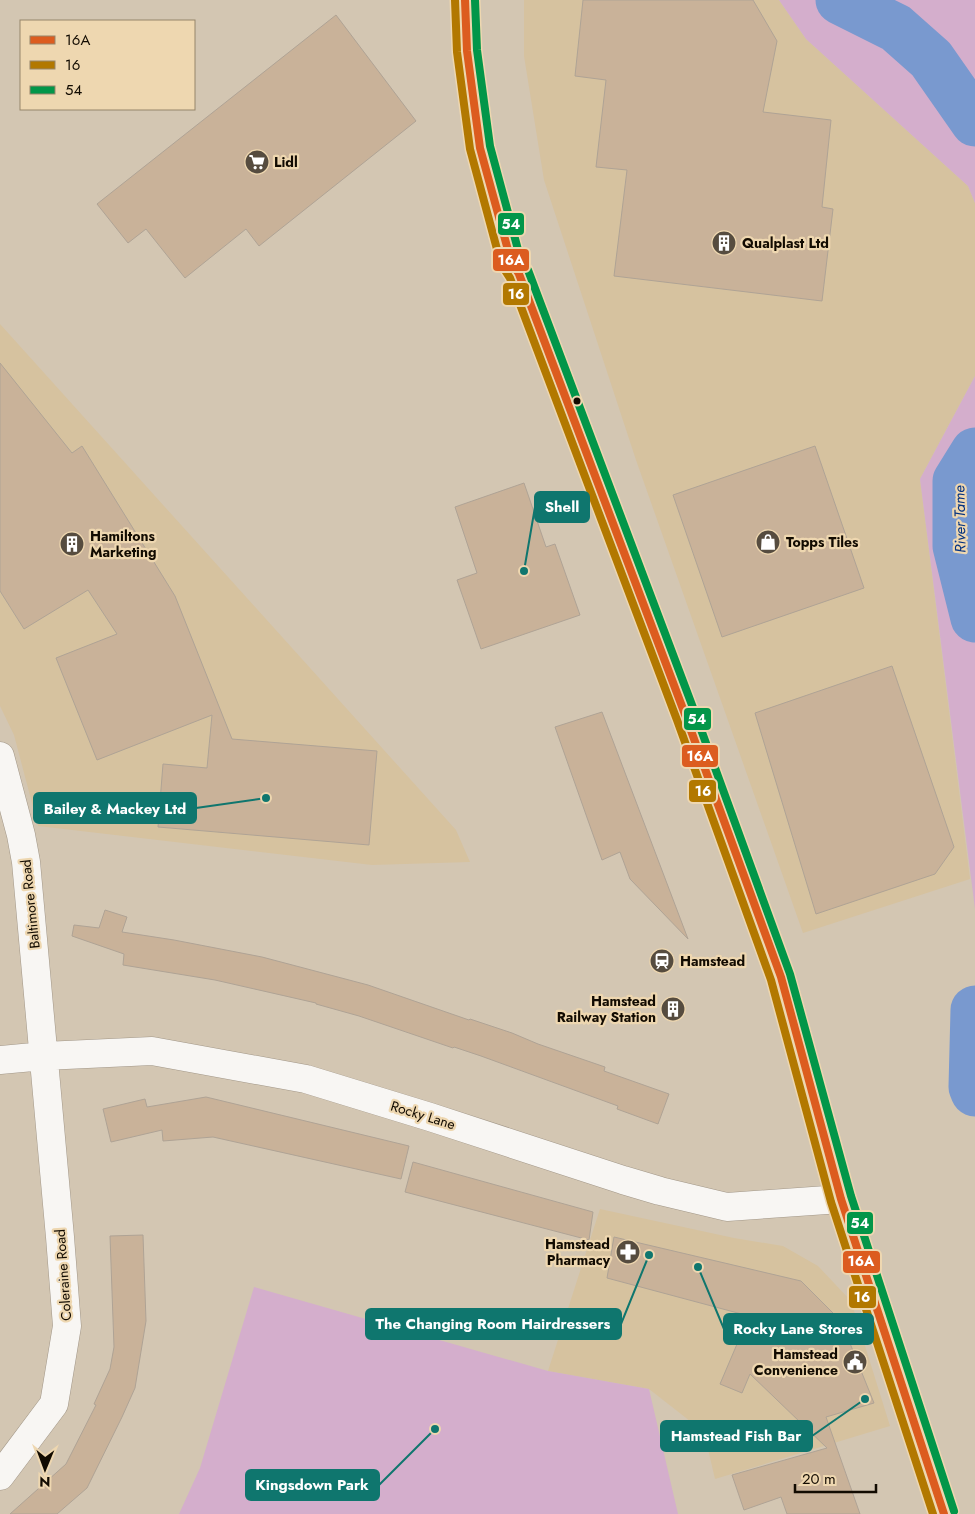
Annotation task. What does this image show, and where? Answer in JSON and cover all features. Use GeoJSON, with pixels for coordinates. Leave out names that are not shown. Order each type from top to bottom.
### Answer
{"type":"FeatureCollection","features":[{"type":"Feature","properties":{"kind":"street"},"geometry":{"type":"LineString","coordinates":[[465,0],[467,51],[480,148],[511,261],[519,274],[686,717],[781,977],[840,1199],[944,1514]]}},
{"type":"Feature","properties":{"kind":"street","name":"Baltimore Road"},"geometry":{"type":"LineString","coordinates":[[0,756],[21,835],[26,862],[44,1056]]}},
{"type":"Feature","properties":{"kind":"street","name":"Rocky Lane"},"geometry":{"type":"LineString","coordinates":[[0,1060],[152,1051],[306,1079],[623,1180],[727,1207],[840,1199]]}},
{"type":"Feature","properties":{"kind":"street","name":"Coleraine Road"},"geometry":{"type":"LineString","coordinates":[[0,1476],[54,1404],[67,1326],[44,1056]]}},
{"type":"Feature","properties":{"kind":"shaded area"},"geometry":{"type":"Polygon","coordinates":[[[524,0],[779,0],[806,39],[968,186],[975,203],[975,376],[920,479],[970,879],[803,933],[636,460],[544,180],[524,56],[524,0]]]}},
{"type":"Feature","properties":{"kind":"shaded area"},"geometry":{"type":"Polygon","coordinates":[[[779,0],[975,0],[975,203],[968,186],[806,39],[779,0]]]}},
{"type":"Feature","properties":{"kind":"shaded area"},"geometry":{"type":"Polygon","coordinates":[[[0,324],[456,830],[470,862],[372,865],[38,826],[14,735],[0,706],[0,324]]]}},
{"type":"Feature","properties":{"kind":"shaded area"},"geometry":{"type":"Polygon","coordinates":[[[975,376],[975,909],[920,479],[975,376]]]}},
{"type":"Feature","properties":{"kind":"shaded area"},"geometry":{"type":"Polygon","coordinates":[[[600,1209],[734,1238],[783,1246],[818,1266],[851,1301],[890,1426],[715,1479],[704,1432],[649,1389],[548,1371],[600,1209]]]}},
{"type":"Feature","properties":{"kind":"shaded area"},"geometry":{"type":"Polygon","coordinates":[[[254,1287],[548,1371],[649,1389],[678,1514],[179,1514],[200,1468],[254,1287]]]}},
{"type":"Feature","properties":{"kind":"building"},"geometry":{"type":"Polygon","coordinates":[[[583,0],[753,0],[777,41],[763,112],[831,120],[822,207],[833,209],[822,301],[614,276],[627,170],[596,167],[606,80],[575,76],[583,0]]]}},
{"type":"Feature","properties":{"kind":"building","name":"Lidl"},"geometry":{"type":"Polygon","coordinates":[[[336,15],[416,121],[259,246],[246,229],[185,278],[146,229],[128,243],[97,204],[336,15]]]}},
{"type":"Feature","properties":{"kind":"building"},"geometry":{"type":"Polygon","coordinates":[[[0,363],[72,453],[82,446],[175,596],[232,739],[377,751],[369,845],[158,827],[163,764],[207,768],[212,715],[97,760],[56,658],[117,634],[88,590],[24,629],[0,591],[0,363]]]}},
{"type":"Feature","properties":{"kind":"building","name":"Topps Tiles"},"geometry":{"type":"Polygon","coordinates":[[[815,446],[864,588],[722,637],[673,495],[815,446]]]}},
{"type":"Feature","properties":{"kind":"building"},"geometry":{"type":"Polygon","coordinates":[[[524,483],[546,547],[555,544],[580,615],[481,649],[457,580],[477,573],[455,507],[524,483]]]}},
{"type":"Feature","properties":{"kind":"building"},"geometry":{"type":"Polygon","coordinates":[[[892,666],[954,847],[935,874],[816,914],[755,713],[892,666]]]}},
{"type":"Feature","properties":{"kind":"building"},"geometry":{"type":"Polygon","coordinates":[[[602,712],[688,939],[630,879],[620,852],[602,860],[555,727],[602,712]]]}},
{"type":"Feature","properties":{"kind":"building"},"geometry":{"type":"Polygon","coordinates":[[[105,910],[127,917],[122,932],[262,957],[368,985],[512,1033],[605,1067],[604,1071],[669,1094],[658,1124],[617,1109],[618,1106],[481,1056],[316,1003],[215,980],[123,965],[124,954],[72,936],[74,925],[99,928],[105,910]]]}},
{"type":"Feature","properties":{"kind":"building"},"geometry":{"type":"Polygon","coordinates":[[[206,1097],[409,1146],[401,1179],[213,1137],[163,1141],[162,1130],[111,1142],[103,1109],[145,1099],[147,1107],[206,1097]]]}},
{"type":"Feature","properties":{"kind":"building"},"geometry":{"type":"Polygon","coordinates":[[[413,1162],[593,1212],[589,1240],[405,1192],[413,1162]]]}},
{"type":"Feature","properties":{"kind":"building"},"geometry":{"type":"Polygon","coordinates":[[[143,1235],[146,1321],[135,1388],[122,1417],[87,1488],[57,1514],[10,1514],[66,1464],[96,1405],[94,1404],[110,1369],[114,1347],[110,1236],[143,1235]]]}},
{"type":"Feature","properties":{"kind":"building"},"geometry":{"type":"Polygon","coordinates":[[[614,1237],[801,1281],[841,1321],[874,1403],[826,1417],[860,1514],[787,1514],[781,1497],[744,1510],[732,1475],[827,1448],[750,1374],[742,1393],[720,1384],[749,1316],[607,1278],[614,1237]]]}},
{"type":"Feature","properties":{"kind":"waterway","name":"River Tame"},"geometry":{"type":"LineString","coordinates":[[840,0],[896,28],[931,59],[975,122]]}},
{"type":"Feature","properties":{"kind":"waterway","name":"River Tame"},"geometry":{"type":"LineString","coordinates":[[975,452],[957,481],[957,546],[975,618]]}},
{"type":"Feature","properties":{"kind":"waterway","name":"River Tame"},"geometry":{"type":"LineString","coordinates":[[975,1010],[973,1087],[975,1092]]}},
{"type":"Feature","properties":{"kind":"transit line","name":"16"},"geometry":{"type":"LineString","coordinates":[[455,0],[457,52],[470,149],[501,264],[510,278],[677,720],[771,980],[831,1202],[933,1514]]}},
{"type":"Feature","properties":{"kind":"transit line","name":"16A"},"geometry":{"type":"LineString","coordinates":[[465,0],[467,51],[480,148],[511,261],[519,274],[686,717],[781,977],[841,1199],[944,1514]]}},
{"type":"Feature","properties":{"kind":"transit line","name":"54"},"geometry":{"type":"LineString","coordinates":[[475,0],[477,50],[490,146],[520,257],[528,270],[695,713],[790,974],[851,1196],[954,1511]]}},
{"type":"Feature","properties":{"kind":"place","name":"Lidl"},"geometry":{"type":"Point","coordinates":[257,162]}},
{"type":"Feature","properties":{"kind":"place","name":"Qualplast Ltd"},"geometry":{"type":"Point","coordinates":[724,243]}},
{"type":"Feature","properties":{"kind":"place","name":"Topps Tiles"},"geometry":{"type":"Point","coordinates":[768,542]}},
{"type":"Feature","properties":{"kind":"place","name":"Hamiltons Marketing"},"geometry":{"type":"Point","coordinates":[72,544]}},
{"type":"Feature","properties":{"kind":"place","name":"Shell"},"geometry":{"type":"Point","coordinates":[524,571]}},
{"type":"Feature","properties":{"kind":"place","name":"Bailey & Mackey Ltd"},"geometry":{"type":"Point","coordinates":[266,798]}},
{"type":"Feature","properties":{"kind":"place","name":"Hamstead"},"geometry":{"type":"Point","coordinates":[662,961]}},
{"type":"Feature","properties":{"kind":"place","name":"Hamstead Railway Station"},"geometry":{"type":"Point","coordinates":[673,1009]}},
{"type":"Feature","properties":{"kind":"place","name":"Hamstead Pharmacy"},"geometry":{"type":"Point","coordinates":[628,1252]}},
{"type":"Feature","properties":{"kind":"place","name":"The Changing Room Hairdressers"},"geometry":{"type":"Point","coordinates":[649,1255]}},
{"type":"Feature","properties":{"kind":"place","name":"Rocky Lane Stores"},"geometry":{"type":"Point","coordinates":[698,1267]}},
{"type":"Feature","properties":{"kind":"place","name":"Hamstead Convenience"},"geometry":{"type":"Point","coordinates":[855,1362]}},
{"type":"Feature","properties":{"kind":"place","name":"Hamstead Fish Bar"},"geometry":{"type":"Point","coordinates":[865,1399]}},
{"type":"Feature","properties":{"kind":"place","name":"Kingsdown Park"},"geometry":{"type":"Point","coordinates":[435,1429]}}]}
